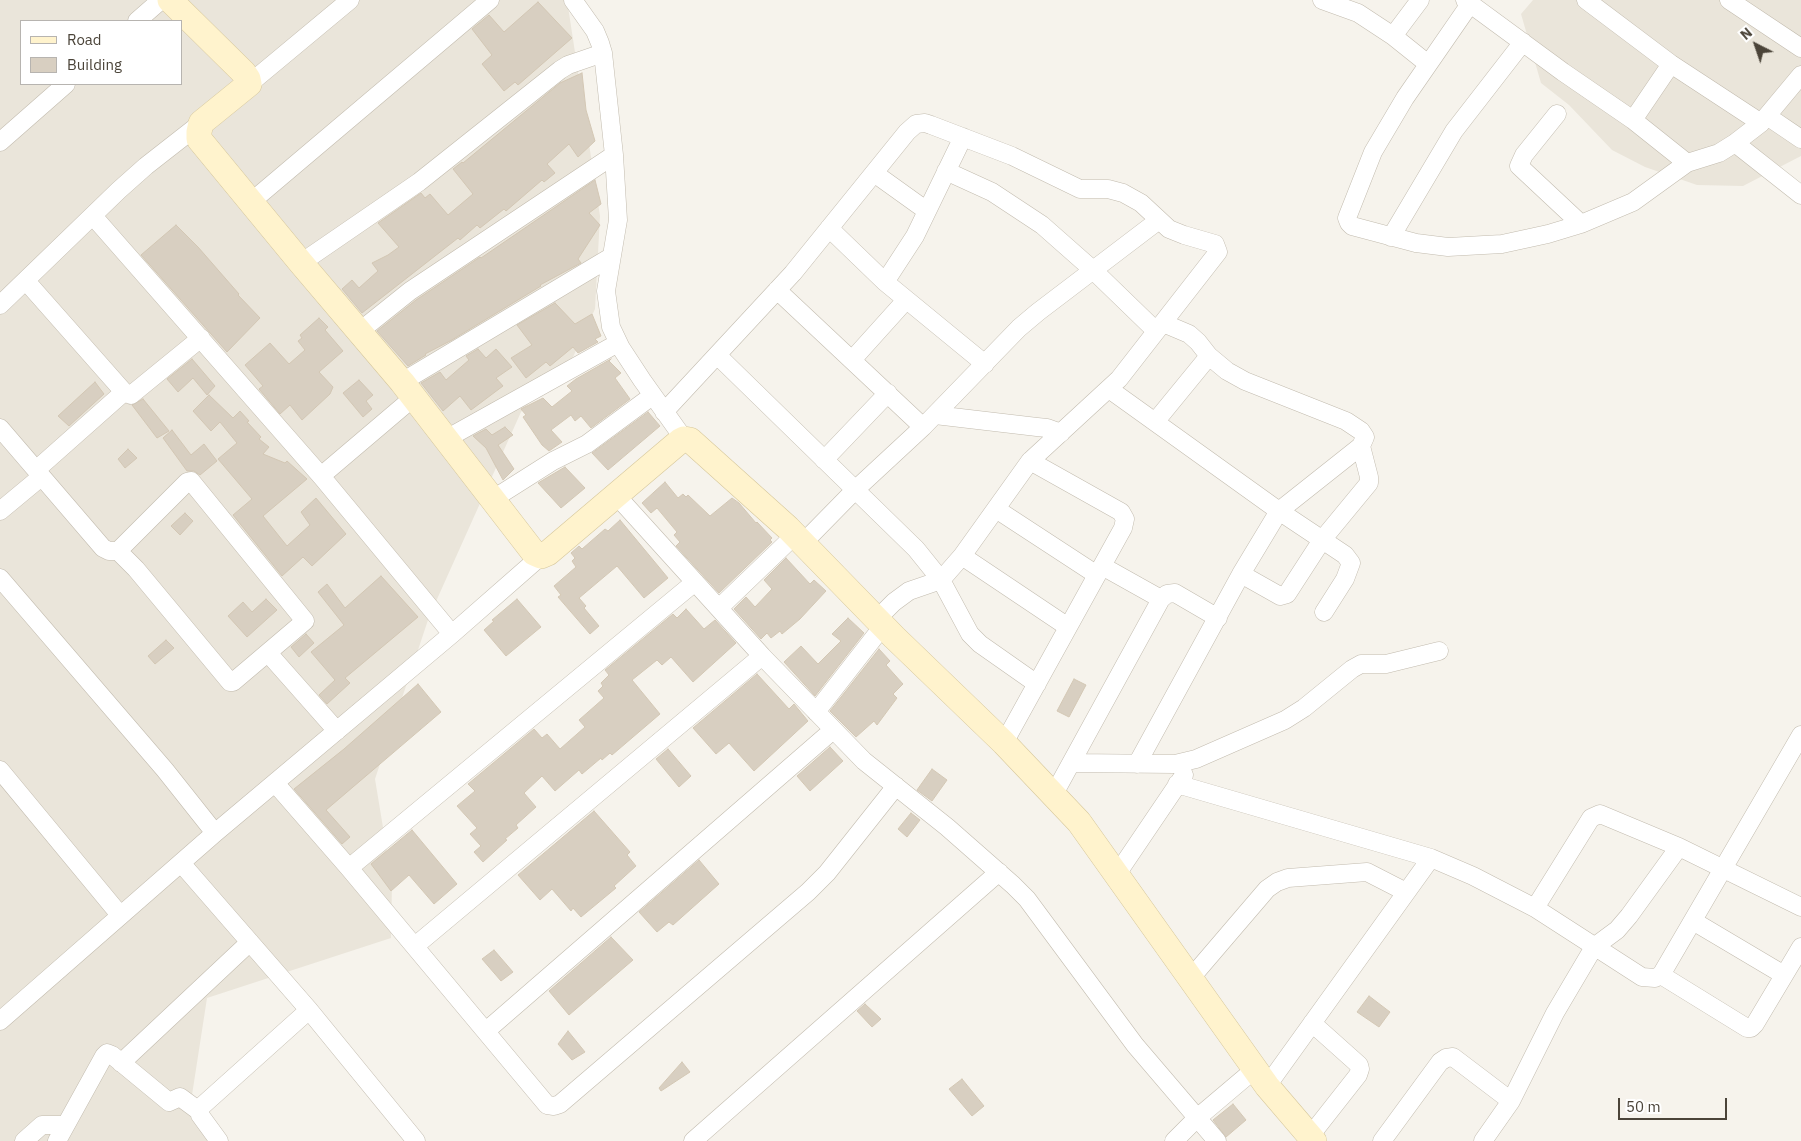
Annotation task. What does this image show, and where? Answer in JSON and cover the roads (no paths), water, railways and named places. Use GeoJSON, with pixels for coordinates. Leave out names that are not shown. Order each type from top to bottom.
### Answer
{"type":"FeatureCollection","features":[{"type":"Feature","properties":{"kind":"street"},"geometry":{"type":"LineString","coordinates":[[138,20],[161,0]]}},
{"type":"Feature","properties":{"kind":"street"},"geometry":{"type":"LineString","coordinates":[[170,0],[244,73],[249,84]]}},
{"type":"Feature","properties":{"kind":"street"},"geometry":{"type":"LineString","coordinates":[[0,305],[146,166],[350,0]]}},
{"type":"Feature","properties":{"kind":"street"},"geometry":{"type":"LineString","coordinates":[[251,202],[490,0]]}},
{"type":"Feature","properties":{"kind":"street"},"geometry":{"type":"LineString","coordinates":[[573,0],[595,31],[600,43],[614,155],[618,220],[606,291],[611,327],[618,343],[652,396],[684,439],[690,440],[799,539],[880,622],[1004,742],[1079,822],[1261,1078],[1312,1139],[1358,1075],[1360,1069],[1359,1064],[1312,1023]]}},
{"type":"Feature","properties":{"kind":"street"},"geometry":{"type":"LineString","coordinates":[[1393,36],[1420,0]]}},
{"type":"Feature","properties":{"kind":"street"},"geometry":{"type":"LineString","coordinates":[[1586,0],[1671,64],[1801,139]]}},
{"type":"Feature","properties":{"kind":"street"},"geometry":{"type":"LineString","coordinates":[[1729,0],[1801,48]]}},
{"type":"Feature","properties":{"kind":"street"},"geometry":{"type":"LineString","coordinates":[[1333,2],[1358,14],[1393,36],[1428,64]]}},
{"type":"Feature","properties":{"kind":"street"},"geometry":{"type":"LineString","coordinates":[[1687,163],[1633,120],[1468,2],[1404,98],[1373,152],[1347,218],[1348,223],[1360,230],[1416,243],[1448,247],[1502,244],[1548,234],[1581,224],[1633,202],[1687,163],[1719,153],[1764,119],[1801,76]]}},
{"type":"Feature","properties":{"kind":"street"},"geometry":{"type":"LineString","coordinates":[[1391,237],[1454,130],[1523,42]]}},
{"type":"Feature","properties":{"kind":"street"},"geometry":{"type":"LineString","coordinates":[[301,263],[419,182],[560,70],[602,52]]}},
{"type":"Feature","properties":{"kind":"street"},"geometry":{"type":"LineString","coordinates":[[1633,120],[1671,64]]}},
{"type":"Feature","properties":{"kind":"street"},"geometry":{"type":"LineString","coordinates":[[0,142],[65,85]]}},
{"type":"Feature","properties":{"kind":"street"},"geometry":{"type":"LineString","coordinates":[[1557,114],[1524,155],[1519,166],[1581,224]]}},
{"type":"Feature","properties":{"kind":"street"},"geometry":{"type":"LineString","coordinates":[[201,123],[199,139],[408,389],[534,553],[541,556]]}},
{"type":"Feature","properties":{"kind":"street"},"geometry":{"type":"LineString","coordinates":[[664,412],[777,290],[830,228],[907,132],[916,124],[925,123],[1012,156],[1080,189],[1108,189],[1123,193],[1140,203],[1169,228],[1184,235],[1215,244],[1218,252],[1119,380],[1030,461],[962,556],[941,580],[909,592],[894,602],[816,712]]}},
{"type":"Feature","properties":{"kind":"street"},"geometry":{"type":"LineString","coordinates":[[885,282],[915,236],[963,137]]}},
{"type":"Feature","properties":{"kind":"street"},"geometry":{"type":"LineString","coordinates":[[1735,142],[1801,195]]}},
{"type":"Feature","properties":{"kind":"street"},"geometry":{"type":"LineString","coordinates":[[360,331],[410,291],[614,155]]}},
{"type":"Feature","properties":{"kind":"street"},"geometry":{"type":"LineString","coordinates":[[946,171],[992,192],[1042,226],[1160,327],[1189,334],[1209,356],[1227,371],[1246,381],[1355,426],[1365,437],[1361,446],[1279,511],[1241,574],[1137,764]]}},
{"type":"Feature","properties":{"kind":"street"},"geometry":{"type":"LineString","coordinates":[[874,173],[927,211]]}},
{"type":"Feature","properties":{"kind":"street"},"geometry":{"type":"LineString","coordinates":[[94,216],[322,476],[452,634]]}},
{"type":"Feature","properties":{"kind":"street"},"geometry":{"type":"LineString","coordinates":[[719,608],[855,490],[929,421],[1038,312],[1159,220]]}},
{"type":"Feature","properties":{"kind":"street"},"geometry":{"type":"LineString","coordinates":[[830,228],[885,282],[985,364]]}},
{"type":"Feature","properties":{"kind":"street"},"geometry":{"type":"LineString","coordinates":[[322,476],[408,389],[612,257]]}},
{"type":"Feature","properties":{"kind":"street"},"geometry":{"type":"LineString","coordinates":[[26,281],[124,392],[133,395],[202,338]]}},
{"type":"Feature","properties":{"kind":"street"},"geometry":{"type":"LineString","coordinates":[[777,290],[888,393],[929,421],[1037,427],[1047,428],[1061,434]]}},
{"type":"Feature","properties":{"kind":"street"},"geometry":{"type":"LineString","coordinates":[[852,360],[906,300]]}},
{"type":"Feature","properties":{"kind":"street"},"geometry":{"type":"LineString","coordinates":[[446,439],[618,343]]}},
{"type":"Feature","properties":{"kind":"street"},"geometry":{"type":"LineString","coordinates":[[717,355],[916,549],[941,580],[970,634],[980,644],[1037,684]]}},
{"type":"Feature","properties":{"kind":"street"},"geometry":{"type":"LineString","coordinates":[[1155,422],[1209,356]]}},
{"type":"Feature","properties":{"kind":"street"},"geometry":{"type":"LineString","coordinates":[[1109,389],[1279,511],[1345,555],[1351,563],[1345,579],[1324,612]]}},
{"type":"Feature","properties":{"kind":"street"},"geometry":{"type":"LineString","coordinates":[[0,512],[124,392]]}},
{"type":"Feature","properties":{"kind":"street"},"geometry":{"type":"LineString","coordinates":[[824,460],[888,393]]}},
{"type":"Feature","properties":{"kind":"street"},"geometry":{"type":"LineString","coordinates":[[493,499],[553,461],[587,444],[652,396]]}},
{"type":"Feature","properties":{"kind":"street"},"geometry":{"type":"LineString","coordinates":[[0,428],[103,548],[109,552],[118,551],[187,482],[191,481],[305,618],[304,623],[233,682],[228,681],[136,569],[118,551]]}},
{"type":"Feature","properties":{"kind":"street"},"geometry":{"type":"LineString","coordinates":[[3,1012],[452,634],[541,556],[548,553],[684,439]]}},
{"type":"Feature","properties":{"kind":"street"},"geometry":{"type":"LineString","coordinates":[[1241,574],[1280,596],[1287,594],[1322,540],[1369,483],[1361,446]]}},
{"type":"Feature","properties":{"kind":"street"},"geometry":{"type":"LineString","coordinates":[[1004,742],[1123,528],[1124,518],[1121,512],[1030,461]]}},
{"type":"Feature","properties":{"kind":"street"},"geometry":{"type":"LineString","coordinates":[[616,495],[762,656],[864,761],[947,827],[1027,899],[1135,1045],[1217,1141]]}},
{"type":"Feature","properties":{"kind":"street"},"geometry":{"type":"LineString","coordinates":[[996,509],[1099,571],[1162,599]]}},
{"type":"Feature","properties":{"kind":"street"},"geometry":{"type":"LineString","coordinates":[[962,556],[1068,627]]}},
{"type":"Feature","properties":{"kind":"street"},"geometry":{"type":"LineString","coordinates":[[0,578],[165,770],[215,833]]}},
{"type":"Feature","properties":{"kind":"street"},"geometry":{"type":"LineString","coordinates":[[349,868],[695,582]]}},
{"type":"Feature","properties":{"kind":"street"},"geometry":{"type":"LineString","coordinates":[[1054,794],[1162,599],[1167,594],[1175,593],[1218,618]]}},
{"type":"Feature","properties":{"kind":"street"},"geometry":{"type":"LineString","coordinates":[[1071,763],[1175,764],[1196,759],[1285,720],[1304,708],[1352,669],[1361,664],[1386,664],[1439,651]]}},
{"type":"Feature","properties":{"kind":"street"},"geometry":{"type":"LineString","coordinates":[[268,653],[337,731]]}},
{"type":"Feature","properties":{"kind":"street"},"geometry":{"type":"LineString","coordinates":[[415,946],[762,656]]}},
{"type":"Feature","properties":{"kind":"street"},"geometry":{"type":"LineString","coordinates":[[486,1031],[834,730]]}},
{"type":"Feature","properties":{"kind":"street"},"geometry":{"type":"LineString","coordinates":[[1177,784],[1431,858],[1473,876],[1535,908],[1642,977],[1655,978],[1662,975],[1801,734]]}},
{"type":"Feature","properties":{"kind":"street"},"geometry":{"type":"LineString","coordinates":[[1117,874],[1177,784],[1196,759]]}},
{"type":"Feature","properties":{"kind":"street"},"geometry":{"type":"LineString","coordinates":[[0,770],[120,915]]}},
{"type":"Feature","properties":{"kind":"street"},"geometry":{"type":"LineString","coordinates":[[275,783],[415,946],[547,1105],[560,1104],[808,892],[827,873],[896,786]]}},
{"type":"Feature","properties":{"kind":"street"},"geometry":{"type":"LineString","coordinates":[[1535,908],[1592,818],[1600,814],[1679,848],[1801,906]]}},
{"type":"Feature","properties":{"kind":"street"},"geometry":{"type":"LineString","coordinates":[[1483,1141],[1511,1101],[1559,1007],[1594,947],[1617,930],[1679,848]]}},
{"type":"Feature","properties":{"kind":"street"},"geometry":{"type":"LineString","coordinates":[[1174,1141],[1197,1118],[1261,1078],[1312,1023],[1431,858]]}},
{"type":"Feature","properties":{"kind":"street"},"geometry":{"type":"LineString","coordinates":[[181,863],[309,1010],[416,1141]]}},
{"type":"Feature","properties":{"kind":"street"},"geometry":{"type":"LineString","coordinates":[[700,1139],[999,872]]}},
{"type":"Feature","properties":{"kind":"street"},"geometry":{"type":"LineString","coordinates":[[1190,979],[1267,889],[1277,882],[1288,878],[1367,872],[1406,892]]}},
{"type":"Feature","properties":{"kind":"street"},"geometry":{"type":"LineString","coordinates":[[1693,921],[1784,975]]}},
{"type":"Feature","properties":{"kind":"street"},"geometry":{"type":"LineString","coordinates":[[121,1063],[250,942]]}},
{"type":"Feature","properties":{"kind":"street"},"geometry":{"type":"LineString","coordinates":[[1662,975],[1747,1028],[1751,1028],[1801,947]]}},
{"type":"Feature","properties":{"kind":"street"},"geometry":{"type":"LineString","coordinates":[[199,1111],[202,1106],[309,1010]]}},
{"type":"Feature","properties":{"kind":"street"},"geometry":{"type":"LineString","coordinates":[[24,1141],[42,1125],[61,1133],[107,1053],[112,1055],[169,1102],[180,1097],[199,1111],[219,1141]]}},
{"type":"Feature","properties":{"kind":"street"},"geometry":{"type":"LineString","coordinates":[[1382,1141],[1440,1062],[1446,1058],[1453,1057],[1511,1101]]}}]}
